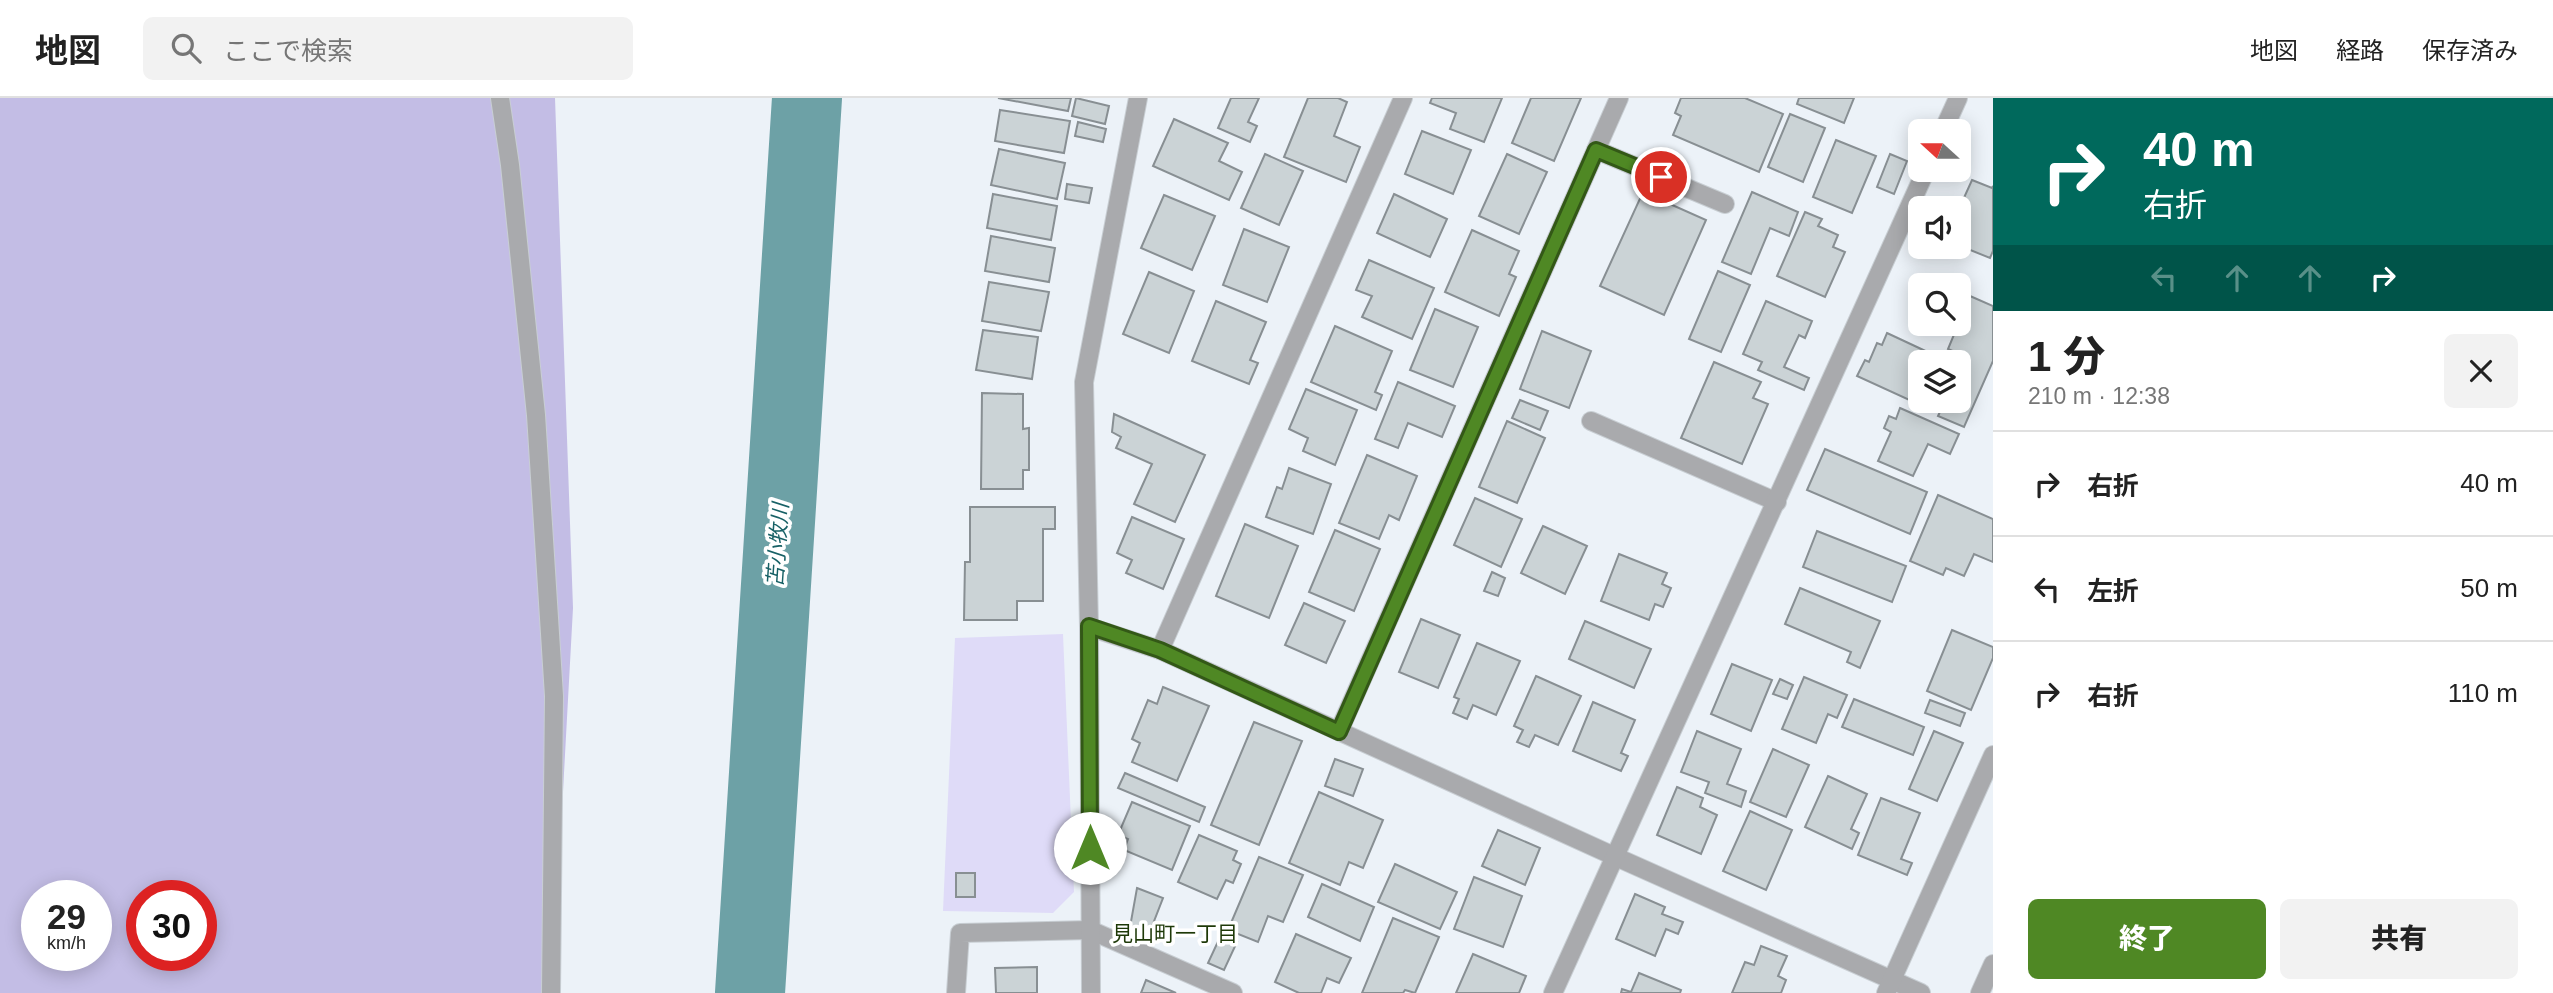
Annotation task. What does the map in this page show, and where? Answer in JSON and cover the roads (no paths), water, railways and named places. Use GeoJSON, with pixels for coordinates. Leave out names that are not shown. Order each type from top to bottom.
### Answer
{"type":"FeatureCollection","features":[{"type":"Feature","properties":{"kind":"street"},"geometry":{"type":"LineString","coordinates":[[500,98],[510,165],[536,415],[554,696],[554,944],[551,993]]}},
{"type":"Feature","properties":{"kind":"street"},"geometry":{"type":"LineString","coordinates":[[1091,993],[1089,626],[1084,382],[1138,98]]}},
{"type":"Feature","properties":{"kind":"street"},"geometry":{"type":"LineString","coordinates":[[1160,650],[1403,98]]}},
{"type":"Feature","properties":{"kind":"street"},"geometry":{"type":"LineString","coordinates":[[1339,732],[1619,98]]}},
{"type":"Feature","properties":{"kind":"street"},"geometry":{"type":"LineString","coordinates":[[1948,119],[1958,98]]}},
{"type":"Feature","properties":{"kind":"street"},"geometry":{"type":"LineString","coordinates":[[1596,150],[1726,204]]}},
{"type":"Feature","properties":{"kind":"street"},"geometry":{"type":"LineString","coordinates":[[1553,993],[1921,182]]}},
{"type":"Feature","properties":{"kind":"street"},"geometry":{"type":"LineString","coordinates":[[1591,421],[1777,502]]}},
{"type":"Feature","properties":{"kind":"street"},"geometry":{"type":"LineString","coordinates":[[1089,626],[1160,650],[1616,857],[1888,987],[1921,993]]}},
{"type":"Feature","properties":{"kind":"street"},"geometry":{"type":"LineString","coordinates":[[1888,987],[1993,755]]}},
{"type":"Feature","properties":{"kind":"street"},"geometry":{"type":"LineString","coordinates":[[956,993],[960,933],[1090,930],[1233,993]]}},
{"type":"Feature","properties":{"kind":"street"},"geometry":{"type":"LineString","coordinates":[[1980,993],[1993,964]]}},
{"type":"Feature","properties":{"kind":"waterway","name":"苫小牧川"},"geometry":{"type":"LineString","coordinates":[[750,993],[807,98]]}},
{"type":"Feature","properties":{"kind":"district","name":"見山町一丁目"},"geometry":{"type":"Point","coordinates":[1175,934]}}]}
